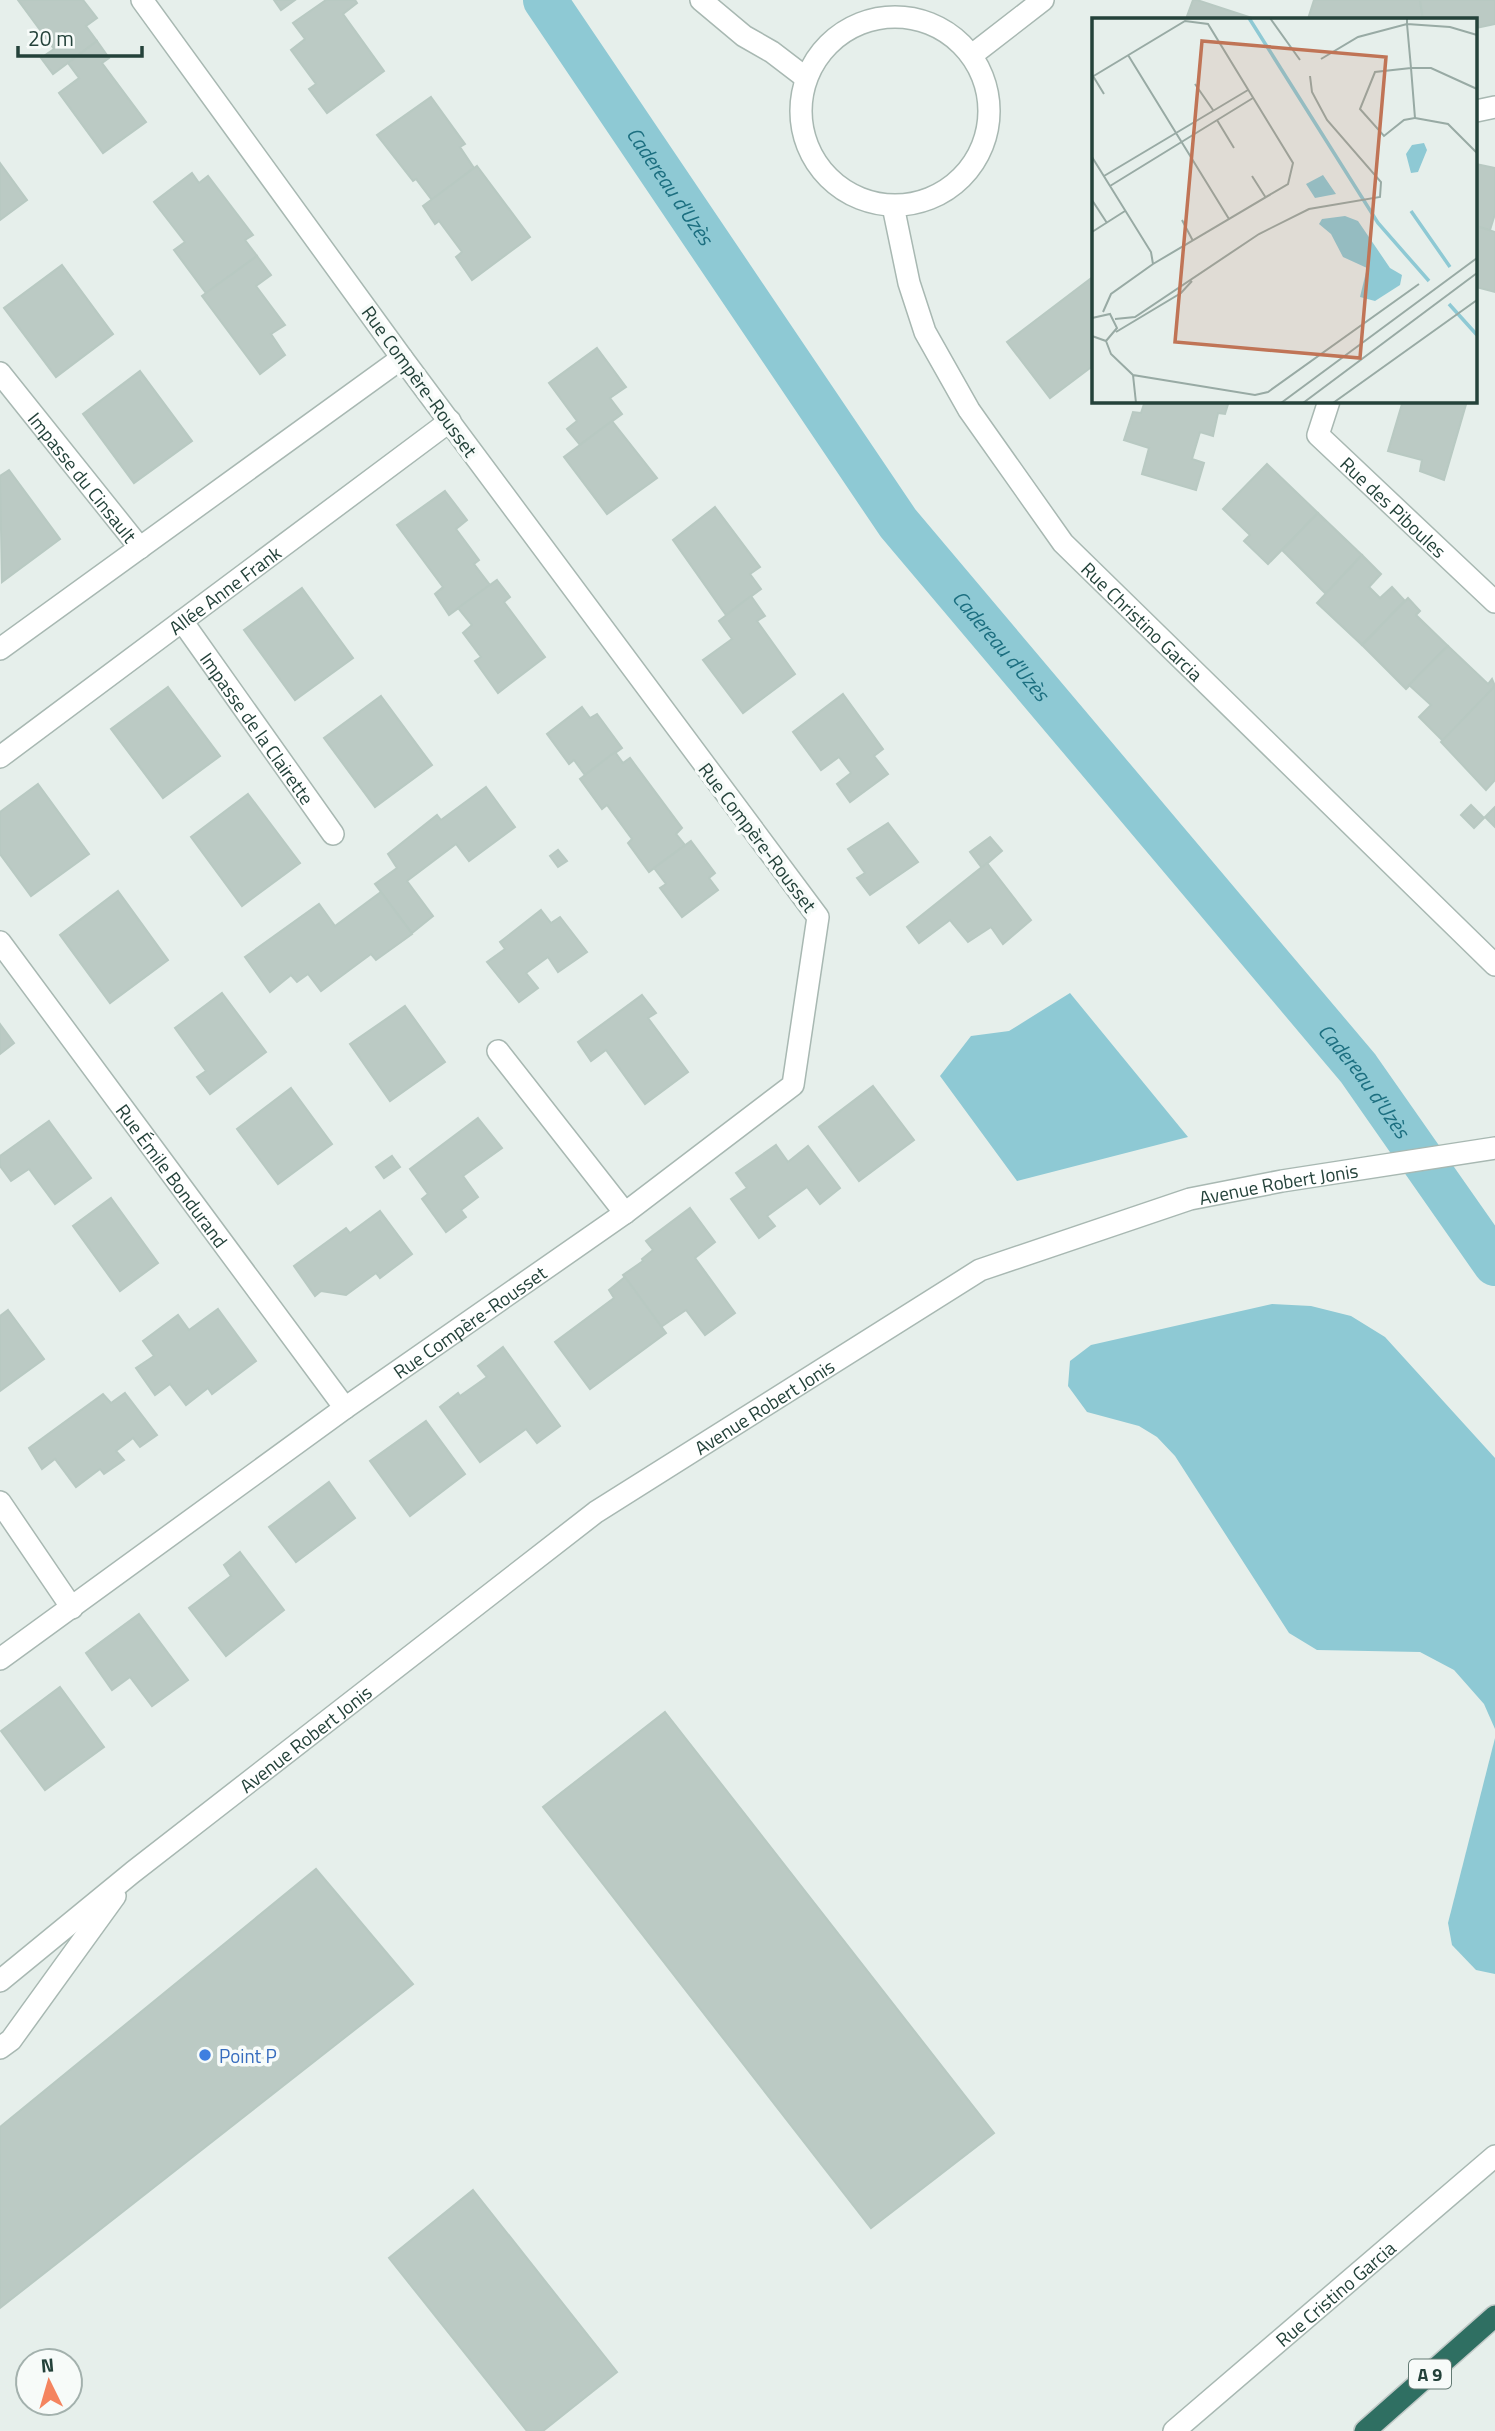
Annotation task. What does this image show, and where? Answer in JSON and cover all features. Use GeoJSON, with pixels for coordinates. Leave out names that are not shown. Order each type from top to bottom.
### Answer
{"type":"FeatureCollection","features":[{"type":"Feature","properties":{"kind":"highway","name":"A 9"},"geometry":{"type":"LineString","coordinates":[[1365,2431],[1495,2316]]}},
{"type":"Feature","properties":{"kind":"street","name":"Rue Compère-Rousset"},"geometry":{"type":"LineString","coordinates":[[0,1659],[345,1408],[625,1213],[793,1085],[818,917],[402,358],[142,0]]}},
{"type":"Feature","properties":{"kind":"street"},"geometry":{"type":"LineString","coordinates":[[701,0],[744,36],[772,52],[806,78]]}},
{"type":"Feature","properties":{"kind":"street"},"geometry":{"type":"LineString","coordinates":[[972,55],[1043,0]]}},
{"type":"Feature","properties":{"kind":"street"},"geometry":{"type":"LineString","coordinates":[[897,16],[926,22],[951,34],[972,55],[986,82],[990,111],[986,141],[971,168],[950,188],[923,202],[893,206],[862,200],[835,184],[814,161],[802,131],[800,104],[806,78],[821,53],[842,33],[868,20],[897,16]]}},
{"type":"Feature","properties":{"kind":"street","name":"Rue Christino Garcia"},"geometry":{"type":"LineString","coordinates":[[893,206],[909,283],[925,332],[969,410],[1063,543],[1495,965]]}},
{"type":"Feature","properties":{"kind":"street"},"geometry":{"type":"LineString","coordinates":[[0,649],[402,358]]}},
{"type":"Feature","properties":{"kind":"street","name":"Impasse du Cinsault"},"geometry":{"type":"LineString","coordinates":[[0,373],[140,548]]}},
{"type":"Feature","properties":{"kind":"street","name":"Rue des Piboules"},"geometry":{"type":"LineString","coordinates":[[1329,402],[1318,435],[1495,602]]}},
{"type":"Feature","properties":{"kind":"street","name":"Allée Anne Frank"},"geometry":{"type":"LineString","coordinates":[[0,757],[450,421]]}},
{"type":"Feature","properties":{"kind":"street","name":"Impasse de la Clairette"},"geometry":{"type":"LineString","coordinates":[[182,621],[333,835]]}},
{"type":"Feature","properties":{"kind":"street","name":"Rue Émile Bondurand"},"geometry":{"type":"LineString","coordinates":[[0,942],[345,1408]]}},
{"type":"Feature","properties":{"kind":"street"},"geometry":{"type":"LineString","coordinates":[[498,1051],[625,1213]]}},
{"type":"Feature","properties":{"kind":"street","name":"Avenue Robert Jonis"},"geometry":{"type":"LineString","coordinates":[[0,1981],[133,1872],[596,1513],[980,1270],[1189,1199],[1282,1181],[1495,1147]]}},
{"type":"Feature","properties":{"kind":"street"},"geometry":{"type":"LineString","coordinates":[[0,1502],[72,1608]]}},
{"type":"Feature","properties":{"kind":"street","name":"Avenue Robert Jonis"},"geometry":{"type":"LineString","coordinates":[[0,2048],[11,2039],[133,1872]]}},
{"type":"Feature","properties":{"kind":"street","name":"Rue Cristino Garcia"},"geometry":{"type":"LineString","coordinates":[[1174,2431],[1495,2156]]}},
{"type":"Feature","properties":{"kind":"water"},"geometry":{"type":"Polygon","coordinates":[[[1070,993],[1188,1137],[1017,1181],[940,1076],[971,1036],[1009,1031],[1070,993]]]}},
{"type":"Feature","properties":{"kind":"water"},"geometry":{"type":"Polygon","coordinates":[[[1272,1304],[1311,1306],[1351,1316],[1385,1337],[1495,1458],[1495,1729],[1484,1704],[1454,1670],[1420,1652],[1317,1650],[1289,1633],[1175,1456],[1157,1437],[1139,1426],[1087,1412],[1068,1386],[1070,1361],[1091,1345],[1272,1304]]]}},
{"type":"Feature","properties":{"kind":"water"},"geometry":{"type":"Polygon","coordinates":[[[1495,1738],[1495,1974],[1476,1970],[1452,1945],[1448,1923],[1495,1738]]]}},
{"type":"Feature","properties":{"kind":"building"},"geometry":{"type":"Polygon","coordinates":[[[18,0],[83,0],[97,18],[86,26],[97,41],[53,74],[41,58],[54,49],[18,0]]]}},
{"type":"Feature","properties":{"kind":"building"},"geometry":{"type":"Polygon","coordinates":[[[274,0],[295,0],[281,10],[274,0]]]}},
{"type":"Feature","properties":{"kind":"building"},"geometry":{"type":"Polygon","coordinates":[[[326,0],[355,0],[357,3],[343,14],[384,71],[327,113],[309,89],[316,84],[291,50],[305,39],[293,23],[326,0]]]}},
{"type":"Feature","properties":{"kind":"building"},"geometry":{"type":"Polygon","coordinates":[[[1193,0],[1197,0],[1252,18],[1186,18],[1193,0]]]}},
{"type":"Feature","properties":{"kind":"building"},"geometry":{"type":"Polygon","coordinates":[[[1314,0],[1420,0],[1423,18],[1308,18],[1314,0]]]}},
{"type":"Feature","properties":{"kind":"building"},"geometry":{"type":"Polygon","coordinates":[[[1420,0],[1495,0],[1495,24],[1478,28],[1478,18],[1423,18],[1420,0]]]}},
{"type":"Feature","properties":{"kind":"building"},"geometry":{"type":"Polygon","coordinates":[[[97,41],[109,58],[102,63],[146,122],[103,153],[59,93],[79,78],[68,63],[97,41]]]}},
{"type":"Feature","properties":{"kind":"building"},"geometry":{"type":"Polygon","coordinates":[[[431,97],[465,144],[460,147],[474,168],[432,200],[416,179],[413,181],[377,135],[431,97]]]}},
{"type":"Feature","properties":{"kind":"building"},"geometry":{"type":"Polygon","coordinates":[[[0,163],[27,200],[0,220],[0,163]]]}},
{"type":"Feature","properties":{"kind":"building"},"geometry":{"type":"Polygon","coordinates":[[[1478,164],[1495,168],[1495,214],[1490,230],[1478,227],[1478,164]]]}},
{"type":"Feature","properties":{"kind":"building"},"geometry":{"type":"Polygon","coordinates":[[[477,166],[530,237],[472,280],[456,257],[462,252],[439,221],[435,224],[423,206],[477,166]]]}},
{"type":"Feature","properties":{"kind":"building"},"geometry":{"type":"Polygon","coordinates":[[[192,173],[199,183],[208,176],[253,235],[245,240],[257,256],[206,293],[174,250],[185,242],[154,202],[192,173]]]}},
{"type":"Feature","properties":{"kind":"building"},"geometry":{"type":"Polygon","coordinates":[[[1478,227],[1495,232],[1495,292],[1478,288],[1478,227]]]}},
{"type":"Feature","properties":{"kind":"building"},"geometry":{"type":"Polygon","coordinates":[[[257,256],[271,275],[256,286],[285,325],[271,334],[285,355],[260,374],[202,296],[257,256]]]}},
{"type":"Feature","properties":{"kind":"building"},"geometry":{"type":"Polygon","coordinates":[[[62,265],[113,334],[56,377],[4,308],[62,265]]]}},
{"type":"Feature","properties":{"kind":"building"},"geometry":{"type":"Polygon","coordinates":[[[1092,278],[1092,366],[1050,398],[1007,342],[1092,278]]]}},
{"type":"Feature","properties":{"kind":"building"},"geometry":{"type":"Polygon","coordinates":[[[597,348],[626,387],[610,398],[622,414],[580,445],[567,429],[577,421],[549,383],[597,348]]]}},
{"type":"Feature","properties":{"kind":"building"},"geometry":{"type":"Polygon","coordinates":[[[140,371],[192,441],[134,483],[83,414],[140,371]]]}},
{"type":"Feature","properties":{"kind":"building"},"geometry":{"type":"Polygon","coordinates":[[[1145,402],[1229,402],[1225,414],[1218,413],[1213,436],[1200,432],[1192,459],[1204,463],[1196,490],[1142,474],[1149,448],[1124,440],[1133,412],[1141,413],[1145,402]]]}},
{"type":"Feature","properties":{"kind":"building"},"geometry":{"type":"Polygon","coordinates":[[[1397,402],[1467,402],[1444,480],[1420,471],[1422,460],[1388,451],[1402,404],[1397,402]]]}},
{"type":"Feature","properties":{"kind":"building"},"geometry":{"type":"Polygon","coordinates":[[[612,421],[657,478],[607,514],[564,457],[612,421]]]}},
{"type":"Feature","properties":{"kind":"building"},"geometry":{"type":"Polygon","coordinates":[[[1267,464],[1318,513],[1268,564],[1244,541],[1250,535],[1223,509],[1267,464]]]}},
{"type":"Feature","properties":{"kind":"building"},"geometry":{"type":"Polygon","coordinates":[[[9,470],[60,539],[2,582],[0,476],[9,470]]]}},
{"type":"Feature","properties":{"kind":"building"},"geometry":{"type":"Polygon","coordinates":[[[445,491],[467,520],[456,529],[479,560],[474,564],[490,585],[449,615],[435,594],[443,587],[397,525],[445,491]]]}},
{"type":"Feature","properties":{"kind":"building"},"geometry":{"type":"Polygon","coordinates":[[[715,507],[760,567],[750,574],[761,589],[726,615],[673,540],[715,507]]]}},
{"type":"Feature","properties":{"kind":"building"},"geometry":{"type":"Polygon","coordinates":[[[1318,513],[1362,555],[1326,594],[1282,550],[1318,513]]]}},
{"type":"Feature","properties":{"kind":"building"},"geometry":{"type":"Polygon","coordinates":[[[1362,555],[1381,574],[1369,587],[1380,598],[1392,587],[1405,601],[1362,645],[1317,603],[1362,555]]]}},
{"type":"Feature","properties":{"kind":"building"},"geometry":{"type":"Polygon","coordinates":[[[497,580],[510,597],[504,602],[545,657],[498,693],[475,661],[481,657],[463,633],[472,625],[458,608],[497,580]]]}},
{"type":"Feature","properties":{"kind":"building"},"geometry":{"type":"Polygon","coordinates":[[[302,588],[353,658],[295,700],[244,630],[302,588]]]}},
{"type":"Feature","properties":{"kind":"building"},"geometry":{"type":"Polygon","coordinates":[[[751,596],[765,616],[757,621],[795,674],[743,713],[703,660],[732,639],[719,621],[751,596]]]}},
{"type":"Feature","properties":{"kind":"building"},"geometry":{"type":"Polygon","coordinates":[[[1408,598],[1420,611],[1416,615],[1448,646],[1406,689],[1362,645],[1408,598]]]}},
{"type":"Feature","properties":{"kind":"building"},"geometry":{"type":"Polygon","coordinates":[[[1448,646],[1488,684],[1492,679],[1495,686],[1443,741],[1419,717],[1431,705],[1409,685],[1448,646]]]}},
{"type":"Feature","properties":{"kind":"building"},"geometry":{"type":"Polygon","coordinates":[[[1495,686],[1495,780],[1486,790],[1441,742],[1495,686]]]}},
{"type":"Feature","properties":{"kind":"building"},"geometry":{"type":"Polygon","coordinates":[[[168,687],[220,756],[163,798],[111,729],[168,687]]]}},
{"type":"Feature","properties":{"kind":"building"},"geometry":{"type":"Polygon","coordinates":[[[843,694],[883,749],[874,756],[888,774],[850,802],[837,784],[851,773],[839,757],[821,770],[793,732],[843,694]]]}},
{"type":"Feature","properties":{"kind":"building"},"geometry":{"type":"Polygon","coordinates":[[[381,696],[432,765],[375,807],[324,738],[381,696]]]}},
{"type":"Feature","properties":{"kind":"building"},"geometry":{"type":"Polygon","coordinates":[[[582,707],[590,718],[597,714],[622,748],[585,775],[574,760],[569,764],[547,734],[582,707]]]}},
{"type":"Feature","properties":{"kind":"building"},"geometry":{"type":"Polygon","coordinates":[[[615,752],[623,763],[630,758],[682,828],[676,834],[685,845],[649,872],[628,843],[632,839],[607,805],[602,809],[580,779],[615,752]]]}},
{"type":"Feature","properties":{"kind":"building"},"geometry":{"type":"Polygon","coordinates":[[[38,784],[89,854],[31,896],[0,854],[0,812],[38,784]]]}},
{"type":"Feature","properties":{"kind":"building"},"geometry":{"type":"Polygon","coordinates":[[[486,787],[515,827],[469,861],[456,844],[407,881],[433,916],[412,933],[375,884],[397,868],[388,854],[437,815],[441,820],[486,787]]]}},
{"type":"Feature","properties":{"kind":"building"},"geometry":{"type":"Polygon","coordinates":[[[248,794],[300,863],[242,906],[191,837],[248,794]]]}},
{"type":"Feature","properties":{"kind":"building"},"geometry":{"type":"Polygon","coordinates":[[[1471,805],[1484,818],[1474,828],[1461,815],[1471,805]]]}},
{"type":"Feature","properties":{"kind":"building"},"geometry":{"type":"Polygon","coordinates":[[[1495,807],[1495,827],[1485,817],[1495,807]]]}},
{"type":"Feature","properties":{"kind":"building"},"geometry":{"type":"Polygon","coordinates":[[[888,823],[918,862],[870,895],[857,878],[865,873],[848,849],[888,823]]]}},
{"type":"Feature","properties":{"kind":"building"},"geometry":{"type":"Polygon","coordinates":[[[990,837],[1002,851],[982,868],[970,852],[990,837]]]}},
{"type":"Feature","properties":{"kind":"building"},"geometry":{"type":"Polygon","coordinates":[[[691,841],[715,873],[709,878],[718,890],[682,917],[660,888],[666,884],[654,868],[691,841]]]}},
{"type":"Feature","properties":{"kind":"building"},"geometry":{"type":"Polygon","coordinates":[[[558,850],[567,861],[558,867],[550,856],[558,850]]]}},
{"type":"Feature","properties":{"kind":"building"},"geometry":{"type":"Polygon","coordinates":[[[987,863],[1031,920],[1003,944],[991,927],[968,942],[950,920],[919,943],[907,927],[987,863]]]}},
{"type":"Feature","properties":{"kind":"building"},"geometry":{"type":"Polygon","coordinates":[[[118,891],[168,960],[110,1003],[60,935],[118,891]]]}},
{"type":"Feature","properties":{"kind":"building"},"geometry":{"type":"Polygon","coordinates":[[[381,892],[412,934],[376,960],[371,954],[321,991],[308,974],[297,982],[291,975],[270,992],[245,957],[319,904],[335,926],[381,892]]]}},
{"type":"Feature","properties":{"kind":"building"},"geometry":{"type":"Polygon","coordinates":[[[541,910],[551,923],[560,917],[587,952],[558,972],[548,957],[526,973],[538,988],[519,1002],[487,962],[505,949],[500,942],[541,910]]]}},
{"type":"Feature","properties":{"kind":"building"},"geometry":{"type":"Polygon","coordinates":[[[222,993],[266,1052],[210,1094],[197,1077],[206,1071],[175,1028],[222,993]]]}},
{"type":"Feature","properties":{"kind":"building"},"geometry":{"type":"Polygon","coordinates":[[[642,995],[656,1013],[648,1018],[688,1072],[645,1104],[606,1050],[591,1061],[578,1042],[642,995]]]}},
{"type":"Feature","properties":{"kind":"building"},"geometry":{"type":"Polygon","coordinates":[[[405,1006],[445,1062],[390,1101],[350,1044],[405,1006]]]}},
{"type":"Feature","properties":{"kind":"building"},"geometry":{"type":"Polygon","coordinates":[[[0,1024],[14,1043],[0,1054],[0,1024]]]}},
{"type":"Feature","properties":{"kind":"building"},"geometry":{"type":"Polygon","coordinates":[[[873,1086],[914,1140],[859,1181],[819,1127],[873,1086]]]}},
{"type":"Feature","properties":{"kind":"building"},"geometry":{"type":"Polygon","coordinates":[[[291,1088],[332,1144],[278,1184],[237,1129],[291,1088]]]}},
{"type":"Feature","properties":{"kind":"building"},"geometry":{"type":"Polygon","coordinates":[[[478,1118],[502,1148],[463,1176],[478,1197],[461,1210],[466,1217],[446,1232],[422,1199],[428,1194],[410,1169],[478,1118]]]}},
{"type":"Feature","properties":{"kind":"building"},"geometry":{"type":"Polygon","coordinates":[[[49,1121],[91,1178],[55,1204],[29,1169],[11,1181],[0,1166],[0,1156],[49,1121]]]}},
{"type":"Feature","properties":{"kind":"building"},"geometry":{"type":"Polygon","coordinates":[[[776,1145],[788,1162],[808,1146],[840,1188],[820,1204],[807,1187],[767,1216],[775,1226],[759,1238],[731,1199],[747,1188],[736,1173],[776,1145]]]}},
{"type":"Feature","properties":{"kind":"building"},"geometry":{"type":"Polygon","coordinates":[[[392,1156],[400,1167],[384,1178],[376,1167],[392,1156]]]}},
{"type":"Feature","properties":{"kind":"building"},"geometry":{"type":"Polygon","coordinates":[[[111,1198],[158,1263],[120,1291],[73,1226],[111,1198]]]}},
{"type":"Feature","properties":{"kind":"building"},"geometry":{"type":"Polygon","coordinates":[[[690,1208],[715,1242],[695,1258],[735,1313],[705,1335],[686,1310],[661,1327],[623,1275],[653,1250],[646,1241],[690,1208]]]}},
{"type":"Feature","properties":{"kind":"building"},"geometry":{"type":"Polygon","coordinates":[[[380,1211],[412,1254],[380,1278],[376,1273],[346,1295],[321,1291],[315,1296],[294,1266],[346,1228],[350,1233],[380,1211]]]}},
{"type":"Feature","properties":{"kind":"building"},"geometry":{"type":"Polygon","coordinates":[[[625,1277],[666,1333],[590,1389],[555,1342],[614,1298],[609,1290],[625,1277]]]}},
{"type":"Feature","properties":{"kind":"building"},"geometry":{"type":"Polygon","coordinates":[[[218,1309],[256,1361],[212,1394],[208,1388],[186,1405],[170,1384],[155,1395],[136,1368],[154,1356],[143,1341],[178,1315],[189,1330],[218,1309]]]}},
{"type":"Feature","properties":{"kind":"building"},"geometry":{"type":"Polygon","coordinates":[[[8,1310],[44,1359],[0,1391],[0,1316],[8,1310]]]}},
{"type":"Feature","properties":{"kind":"building"},"geometry":{"type":"Polygon","coordinates":[[[503,1347],[560,1426],[537,1443],[526,1429],[480,1462],[440,1407],[458,1393],[460,1396],[487,1377],[478,1366],[503,1347]]]}},
{"type":"Feature","properties":{"kind":"building"},"geometry":{"type":"Polygon","coordinates":[[[125,1393],[157,1435],[140,1447],[133,1438],[116,1451],[124,1460],[104,1474],[100,1469],[76,1487],[55,1459],[42,1469],[29,1448],[103,1394],[111,1403],[125,1393]]]}},
{"type":"Feature","properties":{"kind":"building"},"geometry":{"type":"Polygon","coordinates":[[[426,1421],[465,1474],[410,1516],[370,1461],[426,1421]]]}},
{"type":"Feature","properties":{"kind":"building"},"geometry":{"type":"Polygon","coordinates":[[[329,1482],[355,1518],[296,1562],[269,1527],[329,1482]]]}},
{"type":"Feature","properties":{"kind":"building"},"geometry":{"type":"Polygon","coordinates":[[[240,1552],[284,1610],[226,1656],[189,1608],[231,1576],[224,1565],[240,1552]]]}},
{"type":"Feature","properties":{"kind":"building"},"geometry":{"type":"Polygon","coordinates":[[[139,1614],[188,1680],[152,1706],[130,1677],[112,1690],[86,1653],[139,1614]]]}},
{"type":"Feature","properties":{"kind":"building"},"geometry":{"type":"Polygon","coordinates":[[[60,1687],[104,1747],[45,1790],[1,1731],[60,1687]]]}},
{"type":"Feature","properties":{"kind":"building"},"geometry":{"type":"Polygon","coordinates":[[[665,1712],[994,2133],[871,2228],[543,1807],[665,1712]]]}},
{"type":"Feature","properties":{"kind":"building","name":"Point P"},"geometry":{"type":"Polygon","coordinates":[[[316,1869],[413,1984],[0,2308],[0,2127],[316,1869]]]}},
{"type":"Feature","properties":{"kind":"building"},"geometry":{"type":"Polygon","coordinates":[[[473,2190],[617,2372],[543,2431],[527,2431],[389,2258],[473,2190]]]}},
{"type":"Feature","properties":{"kind":"waterway","name":"Cadereau d'Uzès"},"geometry":{"type":"LineString","coordinates":[[545,0],[898,523],[1358,1068],[1495,1264]]}},
{"type":"Feature","properties":{"kind":"place","name":"Point P"},"geometry":{"type":"Point","coordinates":[205,2055]}}]}
